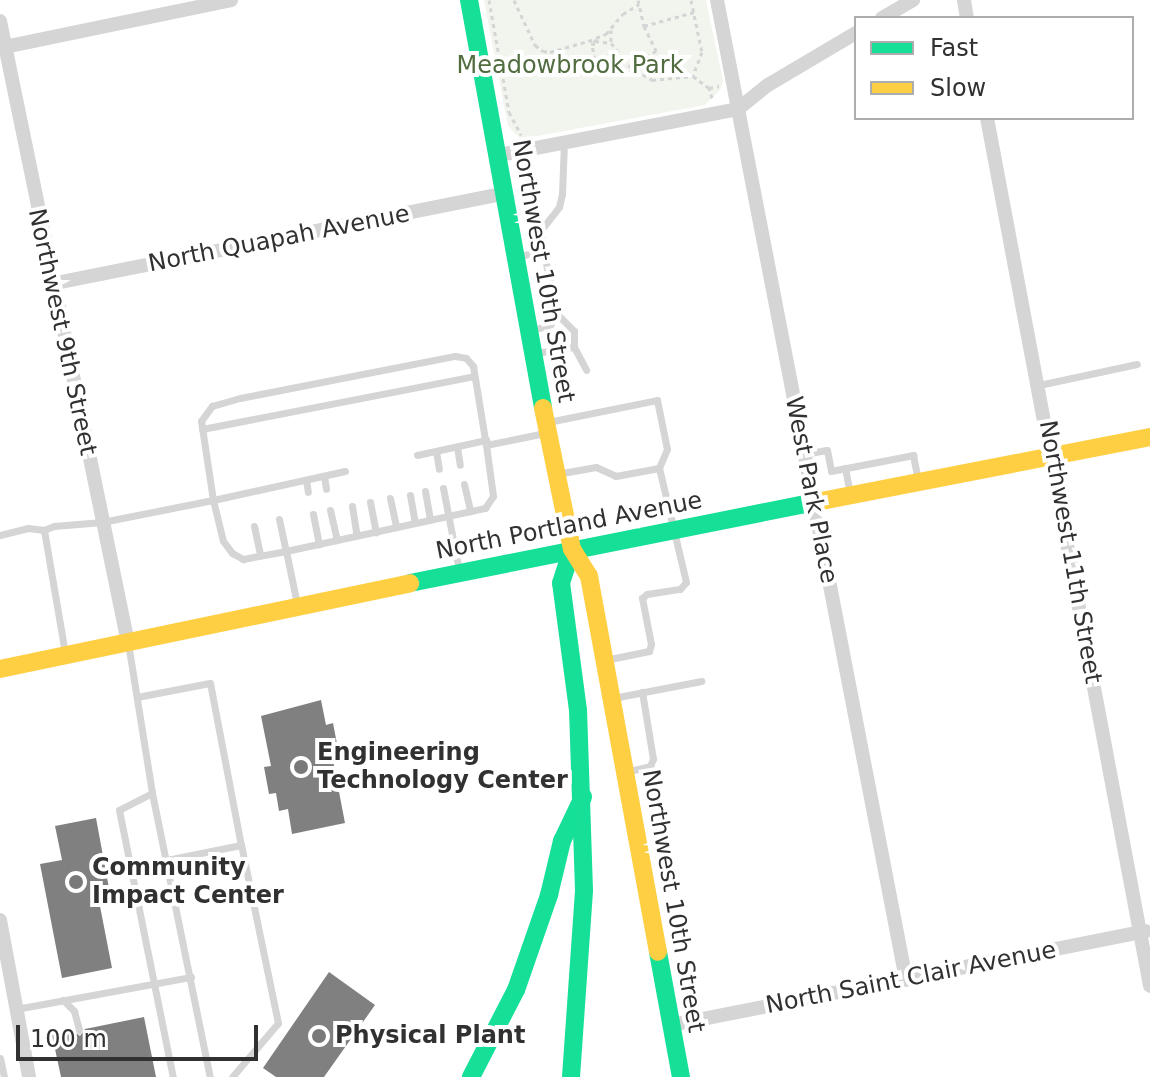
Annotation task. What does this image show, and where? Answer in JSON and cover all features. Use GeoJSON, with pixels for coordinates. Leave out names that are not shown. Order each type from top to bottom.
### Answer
{"type":"FeatureCollection","features":[{"type":"Feature","properties":{"kind":"main road","name":"Northwest 10th Street"},"geometry":{"type":"LineString","coordinates":[[469,0],[546,428],[572,549],[589,576],[681,1077]]}},
{"type":"Feature","properties":{"kind":"main road","name":"North Portland Avenue"},"geometry":{"type":"LineString","coordinates":[[0,669],[572,549],[1150,437]]}},
{"type":"Feature","properties":{"kind":"main road","name":"Northwest 10th Street"},"geometry":{"type":"LineString","coordinates":[[571,1077],[584,890],[578,710],[561,583],[572,549]]}},
{"type":"Feature","properties":{"kind":"main road"},"geometry":{"type":"LineString","coordinates":[[471,1077],[516,990],[549,895],[562,841],[583,797]]}},
{"type":"Feature","properties":{"kind":"street"},"geometry":{"type":"LineString","coordinates":[[3,47],[231,0]]}},
{"type":"Feature","properties":{"kind":"street","name":"West Park Place"},"geometry":{"type":"LineString","coordinates":[[717,0],[906,980]]}},
{"type":"Feature","properties":{"kind":"street"},"geometry":{"type":"LineString","coordinates":[[885,16],[913,0]]}},
{"type":"Feature","properties":{"kind":"street","name":"Northwest 9th Street"},"geometry":{"type":"LineString","coordinates":[[0,21],[51,284],[128,643]]}},
{"type":"Feature","properties":{"kind":"street"},"geometry":{"type":"LineString","coordinates":[[499,155],[738,109],[768,85],[854,34]]}},
{"type":"Feature","properties":{"kind":"street","name":"Northwest 11th Street"},"geometry":{"type":"LineString","coordinates":[[987,120],[1145,931],[1150,986]]}},
{"type":"Feature","properties":{"kind":"street","name":"North Quapah Avenue"},"geometry":{"type":"LineString","coordinates":[[51,284],[506,193]]}},
{"type":"Feature","properties":{"kind":"street"},"geometry":{"type":"LineString","coordinates":[[0,920],[29,1077]]}},
{"type":"Feature","properties":{"kind":"street","name":"North Saint Clair Avenue"},"geometry":{"type":"LineString","coordinates":[[672,1025],[1145,931]]}},
{"type":"Feature","properties":{"kind":"lane"},"geometry":{"type":"LineString","coordinates":[[564,142],[559,207],[548,216],[541,230],[557,314],[574,331],[574,347],[586,370]]}},
{"type":"Feature","properties":{"kind":"lane"},"geometry":{"type":"LineString","coordinates":[[517,257],[543,250]]}},
{"type":"Feature","properties":{"kind":"lane"},"geometry":{"type":"LineString","coordinates":[[530,331],[550,325],[557,314]]}},
{"type":"Feature","properties":{"kind":"lane"},"geometry":{"type":"LineString","coordinates":[[534,353],[574,347]]}},
{"type":"Feature","properties":{"kind":"lane"},"geometry":{"type":"LineString","coordinates":[[455,356],[466,358],[474,376],[493,496],[485,508],[243,559],[232,553],[223,541],[202,429],[201,421],[212,406],[413,362],[455,356]]}},
{"type":"Feature","properties":{"kind":"lane"},"geometry":{"type":"LineString","coordinates":[[1039,385],[1137,364]]}},
{"type":"Feature","properties":{"kind":"lane"},"geometry":{"type":"LineString","coordinates":[[202,429],[474,376]]}},
{"type":"Feature","properties":{"kind":"lane"},"geometry":{"type":"LineString","coordinates":[[417,455],[486,442],[657,400],[667,449],[659,468],[686,582],[680,589],[647,594],[642,598],[651,644],[649,651],[604,660]]}},
{"type":"Feature","properties":{"kind":"lane"},"geometry":{"type":"LineString","coordinates":[[457,447],[460,465]]}},
{"type":"Feature","properties":{"kind":"lane"},"geometry":{"type":"LineString","coordinates":[[804,454],[827,450],[831,471],[913,455],[918,481]]}},
{"type":"Feature","properties":{"kind":"lane"},"geometry":{"type":"LineString","coordinates":[[436,451],[439,469]]}},
{"type":"Feature","properties":{"kind":"lane"},"geometry":{"type":"LineString","coordinates":[[556,474],[596,467],[616,476],[659,468]]}},
{"type":"Feature","properties":{"kind":"lane"},"geometry":{"type":"LineString","coordinates":[[845,468],[850,494]]}},
{"type":"Feature","properties":{"kind":"lane"},"geometry":{"type":"LineString","coordinates":[[0,535],[28,528],[44,530],[102,522],[345,471]]}},
{"type":"Feature","properties":{"kind":"lane"},"geometry":{"type":"LineString","coordinates":[[324,476],[326,489]]}},
{"type":"Feature","properties":{"kind":"lane"},"geometry":{"type":"LineString","coordinates":[[306,480],[308,492]]}},
{"type":"Feature","properties":{"kind":"lane"},"geometry":{"type":"LineString","coordinates":[[464,484],[470,511]]}},
{"type":"Feature","properties":{"kind":"lane"},"geometry":{"type":"LineString","coordinates":[[273,487],[275,498]]}},
{"type":"Feature","properties":{"kind":"lane"},"geometry":{"type":"LineString","coordinates":[[443,488],[460,572]]}},
{"type":"Feature","properties":{"kind":"lane"},"geometry":{"type":"LineString","coordinates":[[425,491],[430,520]]}},
{"type":"Feature","properties":{"kind":"lane"},"geometry":{"type":"LineString","coordinates":[[247,493],[249,503]]}},
{"type":"Feature","properties":{"kind":"lane"},"geometry":{"type":"LineString","coordinates":[[410,495],[415,523]]}},
{"type":"Feature","properties":{"kind":"lane"},"geometry":{"type":"LineString","coordinates":[[390,498],[396,527]]}},
{"type":"Feature","properties":{"kind":"lane"},"geometry":{"type":"LineString","coordinates":[[370,502],[376,532]]}},
{"type":"Feature","properties":{"kind":"lane"},"geometry":{"type":"LineString","coordinates":[[352,506],[357,536]]}},
{"type":"Feature","properties":{"kind":"lane"},"geometry":{"type":"LineString","coordinates":[[330,510],[337,540]]}},
{"type":"Feature","properties":{"kind":"lane"},"geometry":{"type":"LineString","coordinates":[[313,514],[319,544]]}},
{"type":"Feature","properties":{"kind":"lane"},"geometry":{"type":"LineString","coordinates":[[279,519],[297,606]]}},
{"type":"Feature","properties":{"kind":"lane"},"geometry":{"type":"LineString","coordinates":[[254,526],[260,555]]}},
{"type":"Feature","properties":{"kind":"lane"},"geometry":{"type":"LineString","coordinates":[[44,530],[65,656]]}},
{"type":"Feature","properties":{"kind":"lane"},"geometry":{"type":"LineString","coordinates":[[128,643],[152,793],[210,1077]]}},
{"type":"Feature","properties":{"kind":"lane"},"geometry":{"type":"LineString","coordinates":[[611,698],[701,681]]}},
{"type":"Feature","properties":{"kind":"lane"},"geometry":{"type":"LineString","coordinates":[[137,697],[210,683],[278,1023],[232,1077]]}},
{"type":"Feature","properties":{"kind":"lane"},"geometry":{"type":"LineString","coordinates":[[625,772],[652,763],[642,692]]}},
{"type":"Feature","properties":{"kind":"lane"},"geometry":{"type":"LineString","coordinates":[[152,793],[119,810],[173,1077]]}},
{"type":"Feature","properties":{"kind":"lane"},"geometry":{"type":"LineString","coordinates":[[166,860],[241,845]]}},
{"type":"Feature","properties":{"kind":"lane"},"geometry":{"type":"LineString","coordinates":[[16,1009],[191,977]]}},
{"type":"Feature","properties":{"kind":"lane"},"geometry":{"type":"LineString","coordinates":[[63,1000],[74,1011],[79,1030]]}},
{"type":"Feature","properties":{"kind":"lane"},"geometry":{"type":"LineString","coordinates":[[0,1058],[4,1077]]}},
{"type":"Feature","properties":{"kind":"path"},"geometry":{"type":"LineString","coordinates":[[489,0],[509,112],[519,127],[523,150]]}},
{"type":"Feature","properties":{"kind":"path"},"geometry":{"type":"LineString","coordinates":[[514,0],[535,45],[543,51],[592,41],[611,43]]}},
{"type":"Feature","properties":{"kind":"path"},"geometry":{"type":"LineString","coordinates":[[691,0],[702,52],[693,76]]}},
{"type":"Feature","properties":{"kind":"path"},"geometry":{"type":"LineString","coordinates":[[592,41],[611,30],[638,2],[644,26],[656,51],[640,60],[635,53],[624,58]]}},
{"type":"Feature","properties":{"kind":"path"},"geometry":{"type":"LineString","coordinates":[[644,26],[694,12]]}},
{"type":"Feature","properties":{"kind":"path"},"geometry":{"type":"LineString","coordinates":[[611,30],[611,43],[635,72],[652,80],[693,76],[709,88],[716,113]]}},
{"type":"Feature","properties":{"kind":"path"},"geometry":{"type":"LineString","coordinates":[[590,31],[596,67],[591,68]]}},
{"type":"Feature","properties":{"kind":"path"},"geometry":{"type":"LineString","coordinates":[[709,88],[733,84]]}},
{"type":"Feature","properties":{"kind":"green space","name":"Meadowbrook Park"},"geometry":{"type":"Polygon","coordinates":[[[484,0],[706,0],[723,81],[720,90],[705,105],[521,139],[508,126],[484,0]]]}},
{"type":"Feature","properties":{"kind":"building","name":"Engineering Technology Center"},"geometry":{"type":"Polygon","coordinates":[[[321,700],[326,725],[333,723],[338,749],[331,750],[345,823],[292,834],[288,809],[279,811],[276,793],[269,794],[264,767],[271,766],[261,716],[321,700]]]}},
{"type":"Feature","properties":{"kind":"building","name":"Community Impact Center"},"geometry":{"type":"Polygon","coordinates":[[[96,818],[111,899],[99,901],[112,968],[62,978],[40,864],[62,860],[55,826],[96,818]]]}},
{"type":"Feature","properties":{"kind":"building","name":"Physical Plant"},"geometry":{"type":"Polygon","coordinates":[[[329,972],[375,1005],[324,1077],[276,1077],[263,1068],[329,972]]]}},
{"type":"Feature","properties":{"kind":"building"},"geometry":{"type":"Polygon","coordinates":[[[144,1017],[156,1077],[61,1077],[52,1035],[73,1031],[80,1036],[85,1029],[144,1017]]]}},
{"type":"Feature","properties":{"kind":"traffic: fast"},"geometry":{"type":"LineString","coordinates":[[469,0],[543,408]]}},
{"type":"Feature","properties":{"kind":"traffic: fast"},"geometry":{"type":"LineString","coordinates":[[410,583],[816,502]]}},
{"type":"Feature","properties":{"kind":"traffic: fast"},"geometry":{"type":"LineString","coordinates":[[571,1077],[584,890],[578,710],[561,583],[572,549]]}},
{"type":"Feature","properties":{"kind":"traffic: fast"},"geometry":{"type":"LineString","coordinates":[[471,1077],[516,990],[549,895],[562,841],[583,797]]}},
{"type":"Feature","properties":{"kind":"traffic: fast"},"geometry":{"type":"LineString","coordinates":[[658,952],[681,1077]]}},
{"type":"Feature","properties":{"kind":"traffic: slow"},"geometry":{"type":"LineString","coordinates":[[543,408],[572,549],[589,576],[658,952]]}},
{"type":"Feature","properties":{"kind":"traffic: slow"},"geometry":{"type":"LineString","coordinates":[[816,502],[1150,437]]}},
{"type":"Feature","properties":{"kind":"traffic: slow"},"geometry":{"type":"LineString","coordinates":[[0,669],[410,583]]}},
{"type":"Feature","properties":{"kind":"place","name":"Engineering Technology Center"},"geometry":{"type":"Point","coordinates":[301,767]}},
{"type":"Feature","properties":{"kind":"place","name":"Community Impact Center"},"geometry":{"type":"Point","coordinates":[76,882]}},
{"type":"Feature","properties":{"kind":"place","name":"Physical Plant"},"geometry":{"type":"Point","coordinates":[319,1036]}}]}
